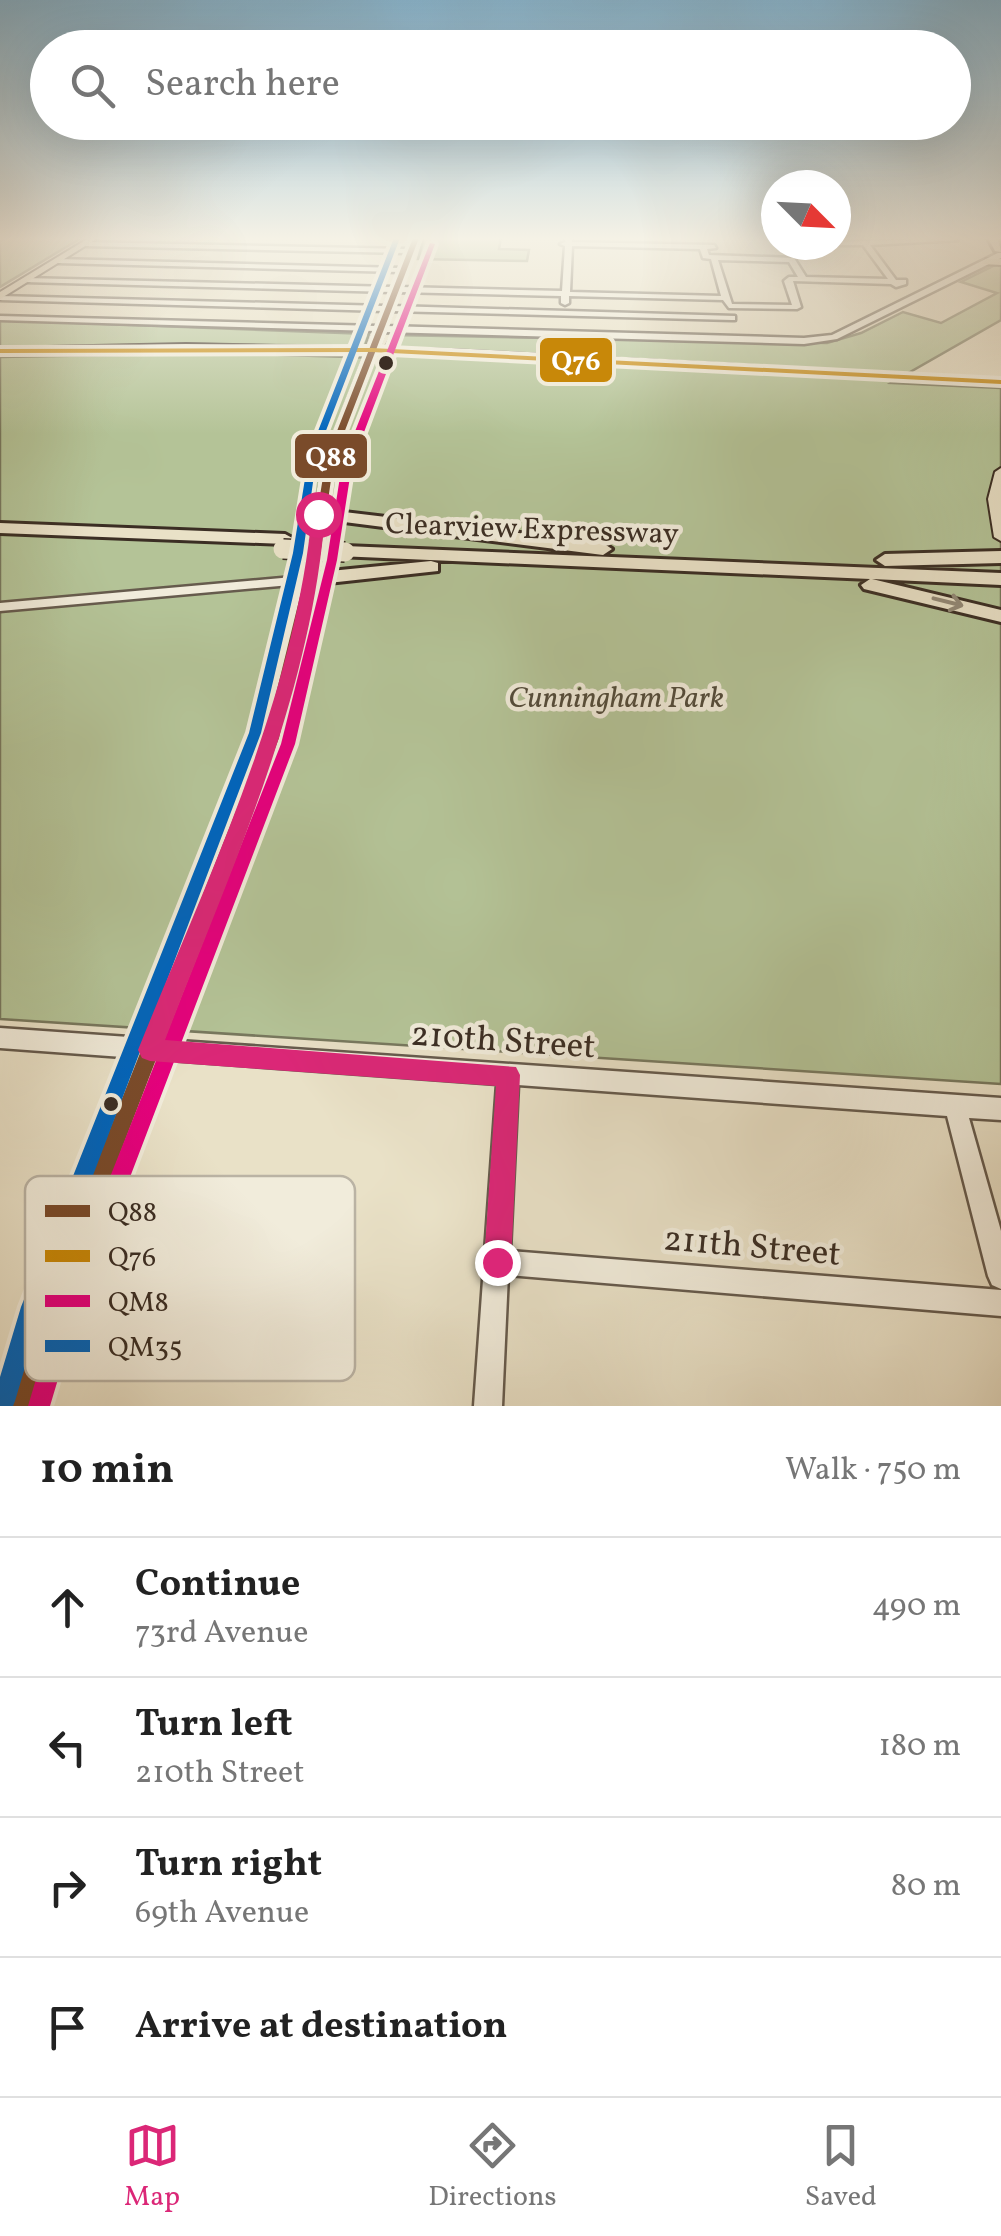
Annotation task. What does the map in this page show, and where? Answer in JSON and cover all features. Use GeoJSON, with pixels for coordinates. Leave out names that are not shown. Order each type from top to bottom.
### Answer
{"type":"FeatureCollection","features":[{"type":"Feature","properties":{"kind":"highway"},"geometry":{"type":"LineString","coordinates":[[318,514],[641,553]]}},
{"type":"Feature","properties":{"kind":"highway","name":"Clearview Expressway"},"geometry":{"type":"LineString","coordinates":[[0,525],[284,544]]}},
{"type":"Feature","properties":{"kind":"highway","name":"Clearview Expressway"},"geometry":{"type":"LineString","coordinates":[[0,538],[641,553],[1001,568]]}},
{"type":"Feature","properties":{"kind":"highway","name":"Clearview Expressway"},"geometry":{"type":"LineString","coordinates":[[346,546],[615,563],[1001,579]]}},
{"type":"Feature","properties":{"kind":"highway"},"geometry":{"type":"LineString","coordinates":[[834,561],[1001,557]]}},
{"type":"Feature","properties":{"kind":"highway"},"geometry":{"type":"LineString","coordinates":[[310,579],[440,566],[615,563]]}},
{"type":"Feature","properties":{"kind":"highway"},"geometry":{"type":"LineString","coordinates":[[714,567],[854,582],[1001,616]]}},
{"type":"Feature","properties":{"kind":"main road"},"geometry":{"type":"LineString","coordinates":[[0,352],[372,352],[759,378],[1001,384]]}},
{"type":"Feature","properties":{"kind":"main road"},"geometry":{"type":"LineString","coordinates":[[1001,472],[995,499],[1001,537]]}},
{"type":"Feature","properties":{"kind":"street"},"geometry":{"type":"LineString","coordinates":[[175,324],[192,304]]}},
{"type":"Feature","properties":{"kind":"street"},"geometry":{"type":"LineString","coordinates":[[212,304],[732,318]]}},
{"type":"Feature","properties":{"kind":"street"},"geometry":{"type":"LineString","coordinates":[[101,1176],[272,738],[310,579],[330,459],[392,304]]}},
{"type":"Feature","properties":{"kind":"street"},"geometry":{"type":"LineString","coordinates":[[560,337],[562,304]]}},
{"type":"Feature","properties":{"kind":"street"},"geometry":{"type":"LineString","coordinates":[[728,304],[739,341]]}},
{"type":"Feature","properties":{"kind":"street"},"geometry":{"type":"LineString","coordinates":[[750,304],[797,307],[796,304]]}},
{"type":"Feature","properties":{"kind":"street"},"geometry":{"type":"LineString","coordinates":[[0,318],[739,341],[834,337],[904,304]]}},
{"type":"Feature","properties":{"kind":"street"},"geometry":{"type":"LineString","coordinates":[[0,606],[310,579]]}},
{"type":"Feature","properties":{"kind":"street","name":"210th Street"},"geometry":{"type":"LineString","coordinates":[[0,1038],[1001,1109]]}},
{"type":"Feature","properties":{"kind":"street"},"geometry":{"type":"LineString","coordinates":[[488,1406],[508,1075]]}},
{"type":"Feature","properties":{"kind":"street"},"geometry":{"type":"LineString","coordinates":[[954,1106],[1001,1276]]}},
{"type":"Feature","properties":{"kind":"street","name":"211th Street"},"geometry":{"type":"LineString","coordinates":[[497,1262],[1001,1304]]}},
{"type":"Feature","properties":{"kind":"street"},"geometry":{"type":"LineString","coordinates":[[21,1406],[29,1381]]}},
{"type":"Feature","properties":{"kind":"green space","name":"Cunningham Park"},"geometry":{"type":"Polygon","coordinates":[[[977,304],[1001,304],[1001,320],[891,383],[1001,388],[1001,1084],[0,1019],[0,357],[224,353],[378,358],[392,335],[827,343],[861,333],[903,312],[941,323],[977,304]]]}},
{"type":"Feature","properties":{"kind":"green space"},"geometry":{"type":"Polygon","coordinates":[[[0,320],[369,334],[365,346],[0,347],[0,320]]]}},
{"type":"Feature","properties":{"kind":"transit line","name":"QM35"},"geometry":{"type":"LineString","coordinates":[[83,1176],[255,733],[298,553],[313,454],[371,304]]}},
{"type":"Feature","properties":{"kind":"transit line","name":"Q88"},"geometry":{"type":"LineString","coordinates":[[101,1176],[272,738],[315,556],[330,459],[390,304]]}},
{"type":"Feature","properties":{"kind":"transit line","name":"QM8"},"geometry":{"type":"LineString","coordinates":[[120,1176],[288,744],[332,560],[347,464],[409,304]]}},
{"type":"Feature","properties":{"kind":"transit line","name":"Q76"},"geometry":{"type":"LineString","coordinates":[[0,351],[372,350],[1001,382]]}},
{"type":"Feature","properties":{"kind":"transit line","name":"QM35"},"geometry":{"type":"LineString","coordinates":[[4,1401],[25,1330]]}},
{"type":"Feature","properties":{"kind":"transit line","name":"Q88"},"geometry":{"type":"LineString","coordinates":[[21,1406],[28,1381]]}},
{"type":"Feature","properties":{"kind":"transit line","name":"QM8"},"geometry":{"type":"LineString","coordinates":[[39,1406],[46,1381]]}},
{"type":"Feature","properties":{"kind":"route"},"geometry":{"type":"LineString","coordinates":[[318,514],[315,556],[272,738],[150,1050],[508,1075],[497,1262]]}}]}
